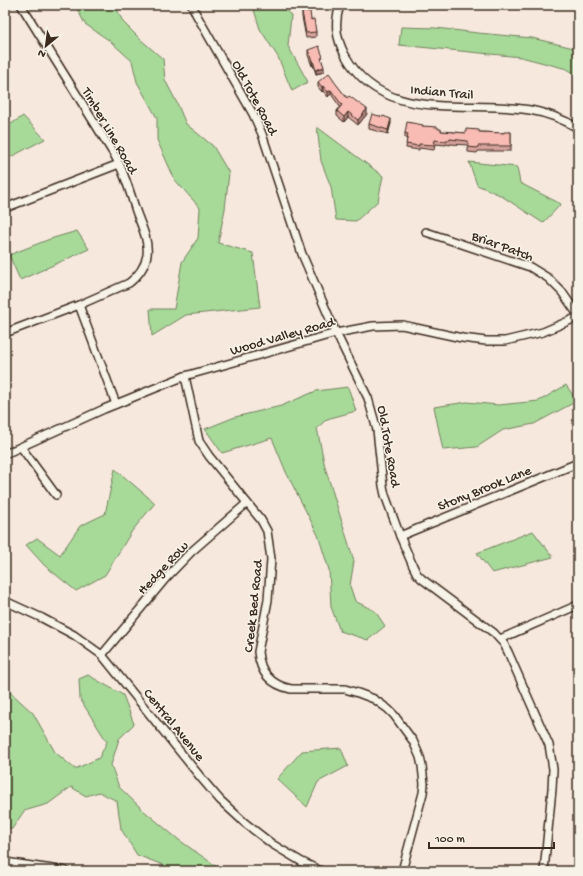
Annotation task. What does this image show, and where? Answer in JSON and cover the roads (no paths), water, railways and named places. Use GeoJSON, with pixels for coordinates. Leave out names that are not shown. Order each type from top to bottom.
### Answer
{"type":"FeatureCollection","features":[{"type":"Feature","properties":{"kind":"street","name":"Timber Line Road"},"geometry":{"type":"LineString","coordinates":[[5,333],[79,305],[129,283],[136,278],[141,271],[147,256],[145,236],[123,173],[21,5]]}},
{"type":"Feature","properties":{"kind":"street","name":"Old Tote Road"},"geometry":{"type":"LineString","coordinates":[[192,5],[253,114],[262,134],[302,254],[336,333],[368,398],[377,430],[384,491],[400,536],[413,566],[422,580],[500,639],[508,652],[549,745],[552,769],[552,789],[544,871]]}},
{"type":"Feature","properties":{"kind":"street","name":"Indian Trail"},"geometry":{"type":"LineString","coordinates":[[340,5],[336,25],[339,40],[344,53],[360,76],[383,93],[400,100],[419,103],[530,110],[559,118],[578,128]]}},
{"type":"Feature","properties":{"kind":"street"},"geometry":{"type":"LineString","coordinates":[[5,208],[118,164]]}},
{"type":"Feature","properties":{"kind":"street","name":"Briar Patch"},"geometry":{"type":"LineString","coordinates":[[426,232],[530,267],[548,278],[562,292],[578,316]]}},
{"type":"Feature","properties":{"kind":"street"},"geometry":{"type":"LineString","coordinates":[[79,305],[116,404]]}},
{"type":"Feature","properties":{"kind":"street","name":"Wood Valley Road"},"geometry":{"type":"LineString","coordinates":[[5,454],[116,404],[185,376],[336,333],[373,326],[402,325],[462,338],[486,341],[505,341],[543,332],[578,316]]}},
{"type":"Feature","properties":{"kind":"street","name":"Creek Bed Road"},"geometry":{"type":"LineString","coordinates":[[185,376],[200,441],[209,456],[261,520],[267,532],[271,559],[268,600],[258,652],[261,667],[265,674],[270,680],[284,688],[345,690],[358,692],[370,697],[394,715],[417,748],[423,775],[423,793],[402,871]]}},
{"type":"Feature","properties":{"kind":"street"},"geometry":{"type":"LineString","coordinates":[[22,447],[56,495]]}},
{"type":"Feature","properties":{"kind":"street","name":"Stony Brook Lane"},"geometry":{"type":"LineString","coordinates":[[400,536],[578,463]]}},
{"type":"Feature","properties":{"kind":"street","name":"Hedge Row"},"geometry":{"type":"LineString","coordinates":[[102,655],[166,578],[191,552],[247,503]]}},
{"type":"Feature","properties":{"kind":"street","name":"Central Avenue"},"geometry":{"type":"LineString","coordinates":[[5,601],[74,635],[102,655],[220,800],[245,823],[272,844],[302,862],[321,871]]}},
{"type":"Feature","properties":{"kind":"street"},"geometry":{"type":"LineString","coordinates":[[500,639],[578,605]]}},
{"type":"Feature","properties":{"kind":"street"},"geometry":{"type":"LineString","coordinates":[[5,862],[66,871]]}}]}
